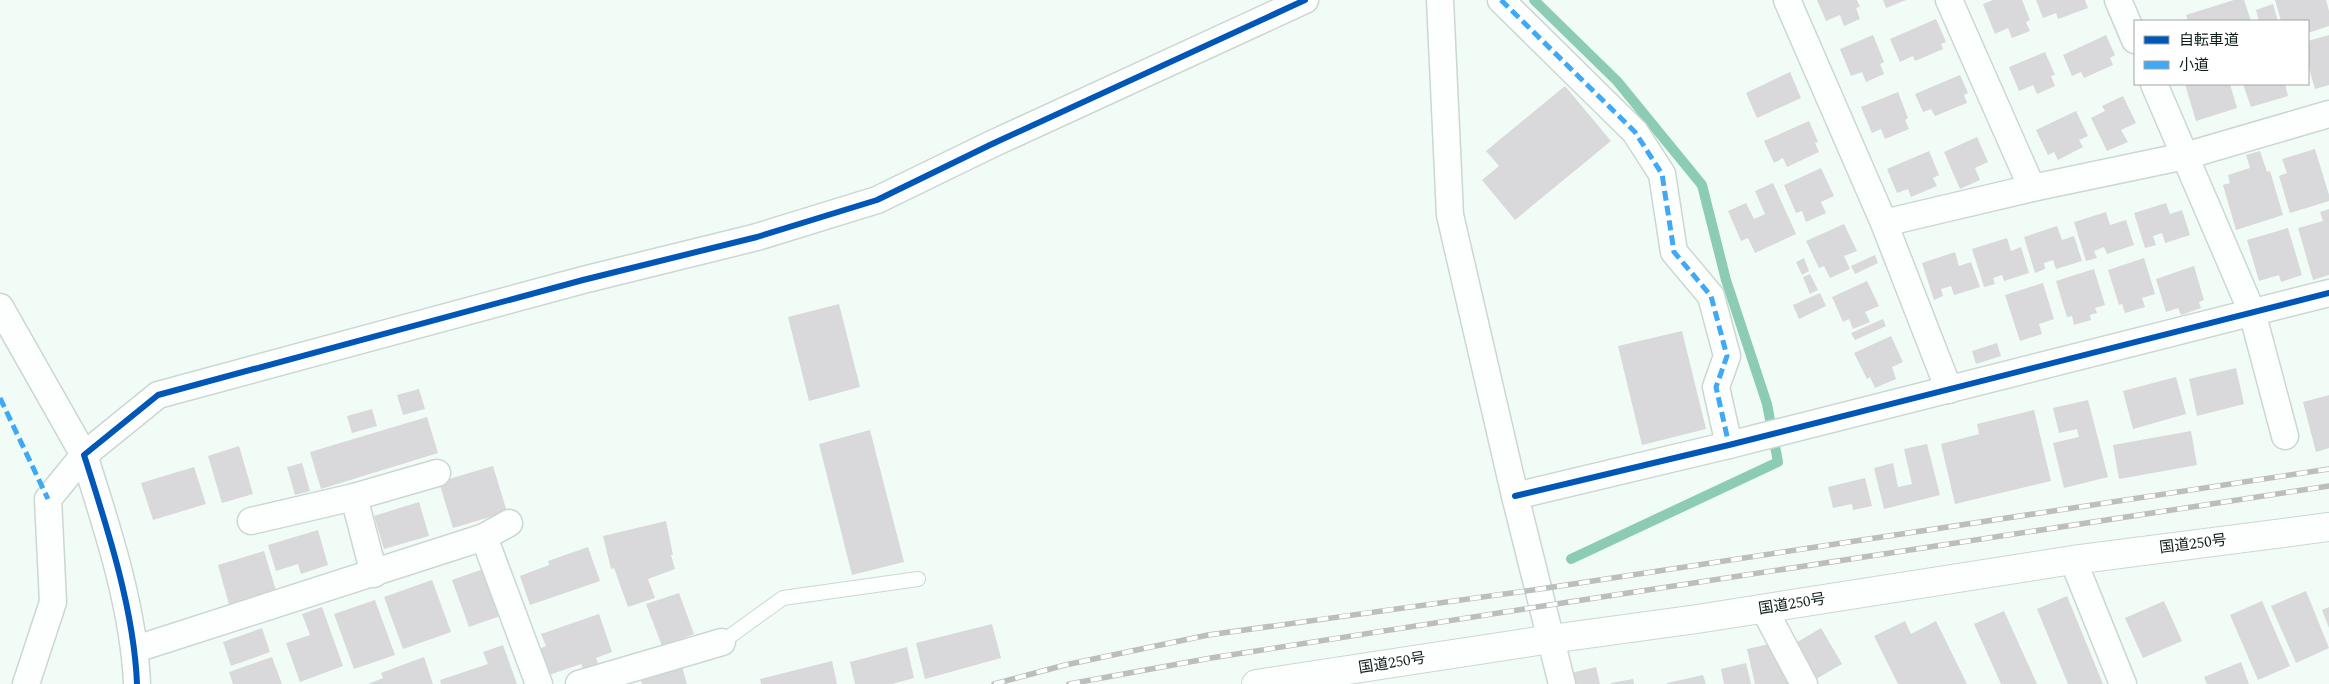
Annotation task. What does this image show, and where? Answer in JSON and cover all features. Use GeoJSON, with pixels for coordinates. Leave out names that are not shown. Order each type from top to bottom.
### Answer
{"type":"FeatureCollection","features":[{"type":"Feature","properties":{"kind":"highway","name":"国道250号"},"geometry":{"type":"LineString","coordinates":[[1256,684],[1337,678],[1552,639],[1764,609],[2074,560],[2329,527]]}},
{"type":"Feature","properties":{"kind":"street"},"geometry":{"type":"LineString","coordinates":[[26,684],[53,602],[48,499],[84,456],[158,395],[583,280],[757,237],[877,200],[992,144],[1304,0]]}},
{"type":"Feature","properties":{"kind":"street"},"geometry":{"type":"LineString","coordinates":[[1440,0],[1450,215],[1515,496],[1562,684]]}},
{"type":"Feature","properties":{"kind":"street"},"geometry":{"type":"LineString","coordinates":[[1501,0],[1635,132],[1662,174],[1674,252],[1711,296],[1727,356],[1716,387],[1737,443]]}},
{"type":"Feature","properties":{"kind":"street"},"geometry":{"type":"LineString","coordinates":[[1787,0],[1884,223],[1949,390]]}},
{"type":"Feature","properties":{"kind":"street"},"geometry":{"type":"LineString","coordinates":[[1949,0],[2032,188]]}},
{"type":"Feature","properties":{"kind":"street"},"geometry":{"type":"LineString","coordinates":[[2118,0],[2134,38]]}},
{"type":"Feature","properties":{"kind":"street"},"geometry":{"type":"LineString","coordinates":[[2154,85],[2252,312],[2285,436]]}},
{"type":"Feature","properties":{"kind":"street"},"geometry":{"type":"LineString","coordinates":[[1884,223],[2032,188],[2185,156],[2329,114]]}},
{"type":"Feature","properties":{"kind":"street"},"geometry":{"type":"LineString","coordinates":[[1515,496],[1737,443],[2329,293]]}},
{"type":"Feature","properties":{"kind":"street"},"geometry":{"type":"LineString","coordinates":[[0,307],[84,456],[107,527],[136,649],[137,684]]}},
{"type":"Feature","properties":{"kind":"street"},"geometry":{"type":"LineString","coordinates":[[251,521],[354,498],[437,473]]}},
{"type":"Feature","properties":{"kind":"street"},"geometry":{"type":"LineString","coordinates":[[354,498],[374,574]]}},
{"type":"Feature","properties":{"kind":"street"},"geometry":{"type":"LineString","coordinates":[[136,649],[374,574],[484,537],[509,523]]}},
{"type":"Feature","properties":{"kind":"street"},"geometry":{"type":"LineString","coordinates":[[484,537],[539,684]]}},
{"type":"Feature","properties":{"kind":"street"},"geometry":{"type":"LineString","coordinates":[[2074,560],[2123,684]]}},
{"type":"Feature","properties":{"kind":"street"},"geometry":{"type":"LineString","coordinates":[[1764,609],[1804,684]]}},
{"type":"Feature","properties":{"kind":"street"},"geometry":{"type":"LineString","coordinates":[[579,684],[722,642]]}},
{"type":"Feature","properties":{"kind":"lane"},"geometry":{"type":"LineString","coordinates":[[722,642],[783,598],[918,579]]}},
{"type":"Feature","properties":{"kind":"building"},"geometry":{"type":"Polygon","coordinates":[[[1817,0],[1857,0],[1860,7],[1856,8],[1860,19],[1844,26],[1840,15],[1826,21],[1817,0]]]}},
{"type":"Feature","properties":{"kind":"building"},"geometry":{"type":"Polygon","coordinates":[[[1883,0],[1906,0],[1886,8],[1883,0]]]}},
{"type":"Feature","properties":{"kind":"building"},"geometry":{"type":"Polygon","coordinates":[[[1993,0],[2022,0],[2030,20],[2026,22],[2030,31],[2012,38],[2008,28],[1995,34],[1983,4],[1993,0]]]}},
{"type":"Feature","properties":{"kind":"building"},"geometry":{"type":"Polygon","coordinates":[[[2036,0],[2085,0],[2088,8],[2058,19],[2056,13],[2043,18],[2036,0]]]}},
{"type":"Feature","properties":{"kind":"building"},"geometry":{"type":"Polygon","coordinates":[[[2234,0],[2244,0],[2251,20],[2188,20],[2186,15],[2234,0]]]}},
{"type":"Feature","properties":{"kind":"building"},"geometry":{"type":"Polygon","coordinates":[[[2275,0],[2326,0],[2329,11],[2329,26],[2309,33],[2309,20],[2281,20],[2275,0]]]}},
{"type":"Feature","properties":{"kind":"building"},"geometry":{"type":"Polygon","coordinates":[[[2273,4],[2278,20],[2259,20],[2256,10],[2273,4]]]}},
{"type":"Feature","properties":{"kind":"building"},"geometry":{"type":"Polygon","coordinates":[[[1936,19],[1946,42],[1941,44],[1943,49],[1915,61],[1913,56],[1900,62],[1890,39],[1936,19]]]}},
{"type":"Feature","properties":{"kind":"building"},"geometry":{"type":"Polygon","coordinates":[[[1873,35],[1884,62],[1880,64],[1884,74],[1866,82],[1862,72],[1851,76],[1840,49],[1873,35]]]}},
{"type":"Feature","properties":{"kind":"building"},"geometry":{"type":"Polygon","coordinates":[[[2106,35],[2115,55],[2110,58],[2113,65],[2084,78],[2081,72],[2072,76],[2063,55],[2106,35]]]}},
{"type":"Feature","properties":{"kind":"building"},"geometry":{"type":"Polygon","coordinates":[[[2329,35],[2329,85],[2315,89],[2309,68],[2309,41],[2329,35]]]}},
{"type":"Feature","properties":{"kind":"building"},"geometry":{"type":"Polygon","coordinates":[[[2045,52],[2055,75],[2051,76],[2055,86],[2037,94],[2033,85],[2019,91],[2009,67],[2045,52]]]}},
{"type":"Feature","properties":{"kind":"building"},"geometry":{"type":"Polygon","coordinates":[[[1790,72],[1801,98],[1757,118],[1746,93],[1790,72]]]}},
{"type":"Feature","properties":{"kind":"building"},"geometry":{"type":"Polygon","coordinates":[[[1960,75],[1968,93],[1964,95],[1967,103],[1935,116],[1931,109],[1923,112],[1915,94],[1960,75]]]}},
{"type":"Feature","properties":{"kind":"building"},"geometry":{"type":"Polygon","coordinates":[[[2185,85],[2230,85],[2237,108],[2196,121],[2185,85]]]}},
{"type":"Feature","properties":{"kind":"building"},"geometry":{"type":"Polygon","coordinates":[[[2243,85],[2285,85],[2288,96],[2251,107],[2243,85]]]}},
{"type":"Feature","properties":{"kind":"building"},"geometry":{"type":"Polygon","coordinates":[[[1565,86],[1611,141],[1515,220],[1482,180],[1499,166],[1486,151],[1565,86]]]}},
{"type":"Feature","properties":{"kind":"building"},"geometry":{"type":"Polygon","coordinates":[[[1898,92],[1908,118],[1905,120],[1909,129],[1885,139],[1881,129],[1872,133],[1861,107],[1898,92]]]}},
{"type":"Feature","properties":{"kind":"building"},"geometry":{"type":"Polygon","coordinates":[[[2123,96],[2136,123],[2121,130],[2128,142],[2107,151],[2091,118],[2105,111],[2102,106],[2123,96]]]}},
{"type":"Feature","properties":{"kind":"building"},"geometry":{"type":"Polygon","coordinates":[[[2076,111],[2088,136],[2079,140],[2083,147],[2058,160],[2054,152],[2048,155],[2036,130],[2076,111]]]}},
{"type":"Feature","properties":{"kind":"building"},"geometry":{"type":"Polygon","coordinates":[[[1809,121],[1818,142],[1815,143],[1819,152],[1787,167],[1783,158],[1774,163],[1764,141],[1809,121]]]}},
{"type":"Feature","properties":{"kind":"building"},"geometry":{"type":"Polygon","coordinates":[[[1977,137],[1988,162],[1975,168],[1980,180],[1960,189],[1944,152],[1977,137]]]}},
{"type":"Feature","properties":{"kind":"building"},"geometry":{"type":"Polygon","coordinates":[[[2315,149],[2329,195],[2329,201],[2290,213],[2279,176],[2287,173],[2282,159],[2315,149]]]}},
{"type":"Feature","properties":{"kind":"building"},"geometry":{"type":"Polygon","coordinates":[[[1929,151],[1939,175],[1933,178],[1937,186],[1911,197],[1908,189],[1897,193],[1887,169],[1929,151]]]}},
{"type":"Feature","properties":{"kind":"building"},"geometry":{"type":"Polygon","coordinates":[[[2260,151],[2267,172],[2270,171],[2283,215],[2236,230],[2223,185],[2230,183],[2228,175],[2250,168],[2246,155],[2260,151]]]}},
{"type":"Feature","properties":{"kind":"building"},"geometry":{"type":"Polygon","coordinates":[[[1821,168],[1834,196],[1821,202],[1826,213],[1806,222],[1802,211],[1796,213],[1784,185],[1821,168]]]}},
{"type":"Feature","properties":{"kind":"building"},"geometry":{"type":"Polygon","coordinates":[[[1773,183],[1796,234],[1755,253],[1748,238],[1741,241],[1728,211],[1746,203],[1754,219],[1765,214],[1755,191],[1773,183]]]}},
{"type":"Feature","properties":{"kind":"building"},"geometry":{"type":"Polygon","coordinates":[[[2166,203],[2170,214],[2182,210],[2190,235],[2165,243],[2162,233],[2153,236],[2156,245],[2145,248],[2134,213],[2166,203]]]}},
{"type":"Feature","properties":{"kind":"building"},"geometry":{"type":"Polygon","coordinates":[[[2329,209],[2329,275],[2313,280],[2298,228],[2323,221],[2320,212],[2329,209]]]}},
{"type":"Feature","properties":{"kind":"building"},"geometry":{"type":"Polygon","coordinates":[[[2106,212],[2110,225],[2126,220],[2134,245],[2107,254],[2104,247],[2094,251],[2097,258],[2086,261],[2074,222],[2106,212]]]}},
{"type":"Feature","properties":{"kind":"building"},"geometry":{"type":"Polygon","coordinates":[[[1844,224],[1857,251],[1844,256],[1850,269],[1830,278],[1824,266],[1819,268],[1806,241],[1844,224]]]}},
{"type":"Feature","properties":{"kind":"building"},"geometry":{"type":"Polygon","coordinates":[[[2057,226],[2062,240],[2074,236],[2082,261],[2056,269],[2053,260],[2044,263],[2045,269],[2035,273],[2024,237],[2057,226]]]}},
{"type":"Feature","properties":{"kind":"building"},"geometry":{"type":"Polygon","coordinates":[[[2288,228],[2302,275],[2281,282],[2279,275],[2259,281],[2247,240],[2288,228]]]}},
{"type":"Feature","properties":{"kind":"building"},"geometry":{"type":"Polygon","coordinates":[[[2007,238],[2011,251],[2021,247],[2029,273],[2004,281],[2002,275],[1993,278],[1995,284],[1984,287],[1972,249],[2007,238]]]}},
{"type":"Feature","properties":{"kind":"building"},"geometry":{"type":"Polygon","coordinates":[[[1955,252],[1959,266],[1971,262],[1980,287],[1954,295],[1951,286],[1941,289],[1943,296],[1934,300],[1922,263],[1955,252]]]}},
{"type":"Feature","properties":{"kind":"building"},"geometry":{"type":"Polygon","coordinates":[[[1875,255],[1878,263],[1855,274],[1851,266],[1875,255]]]}},
{"type":"Feature","properties":{"kind":"building"},"geometry":{"type":"Polygon","coordinates":[[[1804,258],[1809,271],[1802,275],[1796,262],[1804,258]]]}},
{"type":"Feature","properties":{"kind":"building"},"geometry":{"type":"Polygon","coordinates":[[[2144,258],[2155,294],[2142,298],[2145,307],[2125,313],[2122,304],[2119,305],[2108,270],[2144,258]]]}},
{"type":"Feature","properties":{"kind":"building"},"geometry":{"type":"Polygon","coordinates":[[[2194,266],[2204,300],[2199,302],[2201,308],[2181,315],[2178,308],[2166,312],[2156,279],[2194,266]]]}},
{"type":"Feature","properties":{"kind":"building"},"geometry":{"type":"Polygon","coordinates":[[[2094,269],[2105,305],[2095,308],[2097,313],[2090,315],[2091,320],[2074,325],[2072,316],[2067,317],[2056,281],[2094,269]]]}},
{"type":"Feature","properties":{"kind":"building"},"geometry":{"type":"Polygon","coordinates":[[[1810,274],[1818,290],[1810,294],[1803,277],[1810,274]]]}},
{"type":"Feature","properties":{"kind":"building"},"geometry":{"type":"Polygon","coordinates":[[[1867,281],[1879,306],[1865,312],[1870,322],[1853,329],[1849,319],[1843,322],[1832,297],[1867,281]]]}},
{"type":"Feature","properties":{"kind":"building"},"geometry":{"type":"Polygon","coordinates":[[[2043,283],[2054,319],[2039,324],[2042,334],[2020,341],[2005,295],[2043,283]]]}},
{"type":"Feature","properties":{"kind":"building"},"geometry":{"type":"Polygon","coordinates":[[[1820,293],[1826,306],[1799,319],[1793,305],[1820,293]]]}},
{"type":"Feature","properties":{"kind":"building"},"geometry":{"type":"Polygon","coordinates":[[[839,304],[860,387],[809,401],[788,317],[839,304]]]}},
{"type":"Feature","properties":{"kind":"building"},"geometry":{"type":"Polygon","coordinates":[[[1883,319],[1886,326],[1855,340],[1851,333],[1883,319]]]}},
{"type":"Feature","properties":{"kind":"building"},"geometry":{"type":"Polygon","coordinates":[[[1682,331],[1706,429],[1642,445],[1618,346],[1682,331]]]}},
{"type":"Feature","properties":{"kind":"building"},"geometry":{"type":"Polygon","coordinates":[[[1891,336],[1903,362],[1892,367],[1896,379],[1875,388],[1870,377],[1867,379],[1854,353],[1891,336]]]}},
{"type":"Feature","properties":{"kind":"building"},"geometry":{"type":"Polygon","coordinates":[[[1997,343],[2001,356],[1976,364],[1972,351],[1997,343]]]}},
{"type":"Feature","properties":{"kind":"building"},"geometry":{"type":"Polygon","coordinates":[[[2236,368],[2244,404],[2197,416],[2189,379],[2236,368]]]}},
{"type":"Feature","properties":{"kind":"building"},"geometry":{"type":"Polygon","coordinates":[[[2176,377],[2186,414],[2133,429],[2123,391],[2176,377]]]}},
{"type":"Feature","properties":{"kind":"building"},"geometry":{"type":"Polygon","coordinates":[[[419,389],[425,409],[403,415],[397,395],[419,389]]]}},
{"type":"Feature","properties":{"kind":"building"},"geometry":{"type":"Polygon","coordinates":[[[2329,395],[2329,448],[2316,452],[2303,402],[2329,395]]]}},
{"type":"Feature","properties":{"kind":"building"},"geometry":{"type":"Polygon","coordinates":[[[2088,400],[2108,477],[2064,488],[2053,443],[2079,437],[2077,429],[2059,433],[2053,408],[2088,400]]]}},
{"type":"Feature","properties":{"kind":"building"},"geometry":{"type":"Polygon","coordinates":[[[372,409],[377,426],[352,433],[347,416],[372,409]]]}},
{"type":"Feature","properties":{"kind":"building"},"geometry":{"type":"Polygon","coordinates":[[[2034,410],[2051,481],[1955,504],[1941,444],[1979,434],[1977,424],[2034,410]]]}},
{"type":"Feature","properties":{"kind":"building"},"geometry":{"type":"Polygon","coordinates":[[[427,417],[438,453],[321,489],[310,452],[427,417]]]}},
{"type":"Feature","properties":{"kind":"building"},"geometry":{"type":"Polygon","coordinates":[[[870,430],[904,562],[852,575],[819,444],[870,430]]]}},
{"type":"Feature","properties":{"kind":"building"},"geometry":{"type":"Polygon","coordinates":[[[2191,431],[2197,465],[2119,479],[2113,445],[2191,431]]]}},
{"type":"Feature","properties":{"kind":"building"},"geometry":{"type":"Polygon","coordinates":[[[1927,444],[1940,495],[1884,509],[1874,468],[1893,463],[1898,487],[1912,484],[1904,449],[1927,444]]]}},
{"type":"Feature","properties":{"kind":"building"},"geometry":{"type":"Polygon","coordinates":[[[239,446],[253,494],[222,503],[208,456],[239,446]]]}},
{"type":"Feature","properties":{"kind":"building"},"geometry":{"type":"Polygon","coordinates":[[[302,463],[310,491],[295,495],[287,467],[302,463]]]}},
{"type":"Feature","properties":{"kind":"building"},"geometry":{"type":"Polygon","coordinates":[[[493,466],[507,512],[453,528],[439,482],[493,466]]]}},
{"type":"Feature","properties":{"kind":"building"},"geometry":{"type":"Polygon","coordinates":[[[194,467],[206,504],[153,520],[141,483],[194,467]]]}},
{"type":"Feature","properties":{"kind":"building"},"geometry":{"type":"Polygon","coordinates":[[[1865,478],[1872,506],[1853,510],[1852,504],[1833,508],[1828,487],[1865,478]]]}},
{"type":"Feature","properties":{"kind":"building"},"geometry":{"type":"Polygon","coordinates":[[[419,502],[429,536],[384,549],[374,516],[419,502]]]}},
{"type":"Feature","properties":{"kind":"building"},"geometry":{"type":"Polygon","coordinates":[[[666,521],[675,569],[648,579],[655,598],[628,607],[614,568],[611,569],[603,536],[666,521]]]}},
{"type":"Feature","properties":{"kind":"building"},"geometry":{"type":"Polygon","coordinates":[[[318,530],[328,565],[301,574],[298,564],[276,571],[268,545],[318,530]]]}},
{"type":"Feature","properties":{"kind":"building"},"geometry":{"type":"Polygon","coordinates":[[[588,547],[600,581],[530,605],[520,576],[549,565],[548,561],[588,547]]]}},
{"type":"Feature","properties":{"kind":"building"},"geometry":{"type":"Polygon","coordinates":[[[264,551],[277,594],[230,608],[218,565],[264,551]]]}},
{"type":"Feature","properties":{"kind":"building"},"geometry":{"type":"Polygon","coordinates":[[[486,568],[503,615],[469,627],[452,580],[486,568]]]}},
{"type":"Feature","properties":{"kind":"building"},"geometry":{"type":"Polygon","coordinates":[[[432,580],[451,632],[403,649],[384,597],[432,580]]]}},
{"type":"Feature","properties":{"kind":"building"},"geometry":{"type":"Polygon","coordinates":[[[2306,591],[2329,648],[2296,663],[2271,606],[2306,591]]]}},
{"type":"Feature","properties":{"kind":"building"},"geometry":{"type":"Polygon","coordinates":[[[679,593],[694,634],[662,646],[646,604],[679,593]]]}},
{"type":"Feature","properties":{"kind":"building"},"geometry":{"type":"Polygon","coordinates":[[[2067,596],[2103,684],[2068,684],[2037,609],[2067,596]]]}},
{"type":"Feature","properties":{"kind":"building"},"geometry":{"type":"Polygon","coordinates":[[[375,600],[395,655],[354,669],[334,614],[375,600]]]}},
{"type":"Feature","properties":{"kind":"building"},"geometry":{"type":"Polygon","coordinates":[[[2164,601],[2182,641],[2143,658],[2125,618],[2164,601]]]}},
{"type":"Feature","properties":{"kind":"building"},"geometry":{"type":"Polygon","coordinates":[[[2262,601],[2290,666],[2258,680],[2230,615],[2262,601]]]}},
{"type":"Feature","properties":{"kind":"building"},"geometry":{"type":"Polygon","coordinates":[[[322,607],[343,666],[300,682],[286,643],[310,635],[302,614],[322,607]]]}},
{"type":"Feature","properties":{"kind":"building"},"geometry":{"type":"Polygon","coordinates":[[[2329,607],[2329,628],[2322,610],[2329,607]]]}},
{"type":"Feature","properties":{"kind":"building"},"geometry":{"type":"Polygon","coordinates":[[[2004,611],[2037,684],[2001,684],[1974,624],[2004,611]]]}},
{"type":"Feature","properties":{"kind":"building"},"geometry":{"type":"Polygon","coordinates":[[[599,614],[612,652],[596,658],[599,666],[584,671],[581,664],[549,675],[539,649],[546,646],[541,634],[599,614]]]}},
{"type":"Feature","properties":{"kind":"building"},"geometry":{"type":"Polygon","coordinates":[[[1905,621],[1911,634],[1936,621],[1967,684],[1898,684],[1874,636],[1905,621]]]}},
{"type":"Feature","properties":{"kind":"building"},"geometry":{"type":"Polygon","coordinates":[[[992,624],[1001,658],[925,679],[916,643],[992,624]]]}},
{"type":"Feature","properties":{"kind":"building"},"geometry":{"type":"Polygon","coordinates":[[[262,628],[270,652],[231,666],[223,642],[262,628]]]}},
{"type":"Feature","properties":{"kind":"building"},"geometry":{"type":"Polygon","coordinates":[[[1821,628],[1842,664],[1809,683],[1789,647],[1821,628]]]}},
{"type":"Feature","properties":{"kind":"building"},"geometry":{"type":"Polygon","coordinates":[[[1769,644],[1789,684],[1755,684],[1747,649],[1769,644]]]}},
{"type":"Feature","properties":{"kind":"building"},"geometry":{"type":"Polygon","coordinates":[[[503,645],[517,684],[441,684],[440,680],[488,664],[483,652],[503,645]]]}},
{"type":"Feature","properties":{"kind":"building"},"geometry":{"type":"Polygon","coordinates":[[[907,647],[914,678],[892,684],[855,684],[850,662],[907,647]]]}},
{"type":"Feature","properties":{"kind":"building"},"geometry":{"type":"Polygon","coordinates":[[[272,657],[282,684],[233,684],[229,672],[272,657]]]}},
{"type":"Feature","properties":{"kind":"building"},"geometry":{"type":"Polygon","coordinates":[[[424,657],[433,684],[368,684],[383,678],[381,673],[424,657]]]}},
{"type":"Feature","properties":{"kind":"building"},"geometry":{"type":"Polygon","coordinates":[[[832,661],[837,684],[761,684],[760,679],[832,661]]]}},
{"type":"Feature","properties":{"kind":"building"},"geometry":{"type":"Polygon","coordinates":[[[2241,662],[2249,684],[2207,684],[2204,677],[2241,662]]]}},
{"type":"Feature","properties":{"kind":"building"},"geometry":{"type":"Polygon","coordinates":[[[681,663],[687,684],[642,684],[639,674],[681,663]]]}},
{"type":"Feature","properties":{"kind":"building"},"geometry":{"type":"Polygon","coordinates":[[[1746,663],[1751,684],[1724,684],[1721,669],[1746,663]]]}},
{"type":"Feature","properties":{"kind":"building"},"geometry":{"type":"Polygon","coordinates":[[[1596,667],[1600,684],[1574,684],[1571,673],[1596,667]]]}},
{"type":"Feature","properties":{"kind":"building"},"geometry":{"type":"Polygon","coordinates":[[[1703,675],[1706,684],[1667,684],[1667,683],[1703,675]]]}},
{"type":"Feature","properties":{"kind":"building"},"geometry":{"type":"Polygon","coordinates":[[[1633,679],[1634,684],[1611,684],[1611,683],[1633,679]]]}},
{"type":"Feature","properties":{"kind":"waterway"},"geometry":{"type":"LineString","coordinates":[[1534,0],[1617,81],[1702,185],[1726,280],[1767,404],[1778,462],[1571,559]]}},
{"type":"Feature","properties":{"kind":"railway"},"geometry":{"type":"LineString","coordinates":[[994,684],[1065,665],[1208,635],[1540,589],[2329,469]]}},
{"type":"Feature","properties":{"kind":"railway"},"geometry":{"type":"LineString","coordinates":[[1069,684],[1211,658],[2329,486]]}},
{"type":"Feature","properties":{"kind":"marked path"},"geometry":{"type":"LineString","coordinates":[[1501,0],[1635,132],[1662,174],[1674,252],[1711,296],[1727,356],[1716,387],[1729,445]]}},
{"type":"Feature","properties":{"kind":"marked path"},"geometry":{"type":"LineString","coordinates":[[0,398],[48,499]]}},
{"type":"Feature","properties":{"kind":"cycle path"},"geometry":{"type":"LineString","coordinates":[[137,684],[131,627],[125,598],[110,539],[84,455],[158,395],[583,280],[757,237],[877,200],[992,144],[1305,0]]}},
{"type":"Feature","properties":{"kind":"cycle path"},"geometry":{"type":"LineString","coordinates":[[1515,496],[1729,445],[2329,293]]}}]}
